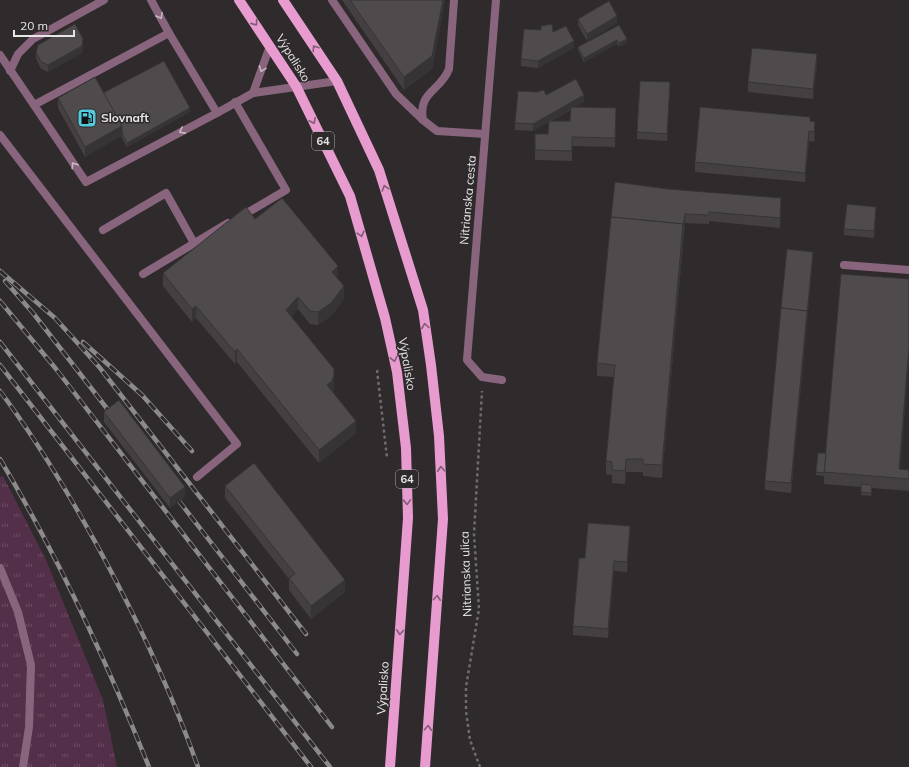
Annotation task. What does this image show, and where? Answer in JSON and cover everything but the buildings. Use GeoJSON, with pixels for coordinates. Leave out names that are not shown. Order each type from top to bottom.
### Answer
{"type":"FeatureCollection","features":[{"type":"Feature","properties":{"kind":"main road","name":"Výpalisko"},"geometry":{"type":"LineString","coordinates":[[239,0],[296,86],[350,196],[385,318],[403,413],[408,518],[390,767]]}},
{"type":"Feature","properties":{"kind":"main road","name":"Výpalisko"},"geometry":{"type":"LineString","coordinates":[[283,0],[336,80],[379,170],[423,310],[439,436],[443,519],[425,767]]}},
{"type":"Feature","properties":{"kind":"street"},"geometry":{"type":"LineString","coordinates":[[10,71],[18,54],[33,39],[104,0]]}},
{"type":"Feature","properties":{"kind":"street"},"geometry":{"type":"LineString","coordinates":[[151,0],[217,113]]}},
{"type":"Feature","properties":{"kind":"street"},"geometry":{"type":"LineString","coordinates":[[332,0],[396,94],[423,120],[437,131],[485,134]]}},
{"type":"Feature","properties":{"kind":"street"},"geometry":{"type":"LineString","coordinates":[[423,120],[421,110],[425,98],[445,79],[449,69],[454,0]]}},
{"type":"Feature","properties":{"kind":"street","name":"Nitrianska cesta"},"geometry":{"type":"LineString","coordinates":[[482,377],[467,360],[496,0]]}},
{"type":"Feature","properties":{"kind":"street"},"geometry":{"type":"LineString","coordinates":[[34,105],[169,33]]}},
{"type":"Feature","properties":{"kind":"street"},"geometry":{"type":"LineString","coordinates":[[253,93],[270,46]]}},
{"type":"Feature","properties":{"kind":"street"},"geometry":{"type":"LineString","coordinates":[[0,55],[86,182],[253,93],[336,80]]}},
{"type":"Feature","properties":{"kind":"street"},"geometry":{"type":"LineString","coordinates":[[143,274],[286,190],[235,102]]}},
{"type":"Feature","properties":{"kind":"street"},"geometry":{"type":"LineString","coordinates":[[0,134],[237,444],[197,478]]}},
{"type":"Feature","properties":{"kind":"street"},"geometry":{"type":"LineString","coordinates":[[103,230],[166,193],[194,243]]}},
{"type":"Feature","properties":{"kind":"street"},"geometry":{"type":"LineString","coordinates":[[844,265],[909,270]]}},
{"type":"Feature","properties":{"kind":"street"},"geometry":{"type":"LineString","coordinates":[[482,377],[502,380]]}},
{"type":"Feature","properties":{"kind":"street"},"geometry":{"type":"LineString","coordinates":[[0,568],[18,612],[31,664],[29,727],[24,767]]}},
{"type":"Feature","properties":{"kind":"path"},"geometry":{"type":"LineString","coordinates":[[377,370],[387,458]]}},
{"type":"Feature","properties":{"kind":"path","name":"Nitrianska ulica"},"geometry":{"type":"LineString","coordinates":[[480,767],[470,740],[466,711],[466,687],[479,609],[474,534],[482,377]]}},
{"type":"Feature","properties":{"kind":"green space"},"geometry":{"type":"Polygon","coordinates":[[[3,476],[46,560],[103,700],[117,767],[0,767],[0,477],[3,476]]]}},
{"type":"Feature","properties":{"kind":"railway"},"geometry":{"type":"LineString","coordinates":[[0,271],[55,318],[100,368],[306,634]]}},
{"type":"Feature","properties":{"kind":"railway"},"geometry":{"type":"LineString","coordinates":[[5,281],[33,313],[112,415]]}},
{"type":"Feature","properties":{"kind":"railway"},"geometry":{"type":"LineString","coordinates":[[0,301],[56,369],[332,727]]}},
{"type":"Feature","properties":{"kind":"railway"},"geometry":{"type":"LineString","coordinates":[[0,342],[330,767]]}},
{"type":"Feature","properties":{"kind":"railway"},"geometry":{"type":"LineString","coordinates":[[83,342],[142,395],[192,451]]}},
{"type":"Feature","properties":{"kind":"railway"},"geometry":{"type":"LineString","coordinates":[[0,365],[311,767]]}},
{"type":"Feature","properties":{"kind":"railway"},"geometry":{"type":"LineString","coordinates":[[0,391],[47,459],[89,530],[115,579],[160,672],[198,767]]}},
{"type":"Feature","properties":{"kind":"railway"},"geometry":{"type":"LineString","coordinates":[[0,459],[22,496],[62,572],[99,649],[149,767]]}},
{"type":"Feature","properties":{"kind":"railway"},"geometry":{"type":"LineString","coordinates":[[179,501],[297,654]]}},
{"type":"Feature","properties":{"kind":"place","name":"Slovnaft"},"geometry":{"type":"Point","coordinates":[87,118]}}]}
